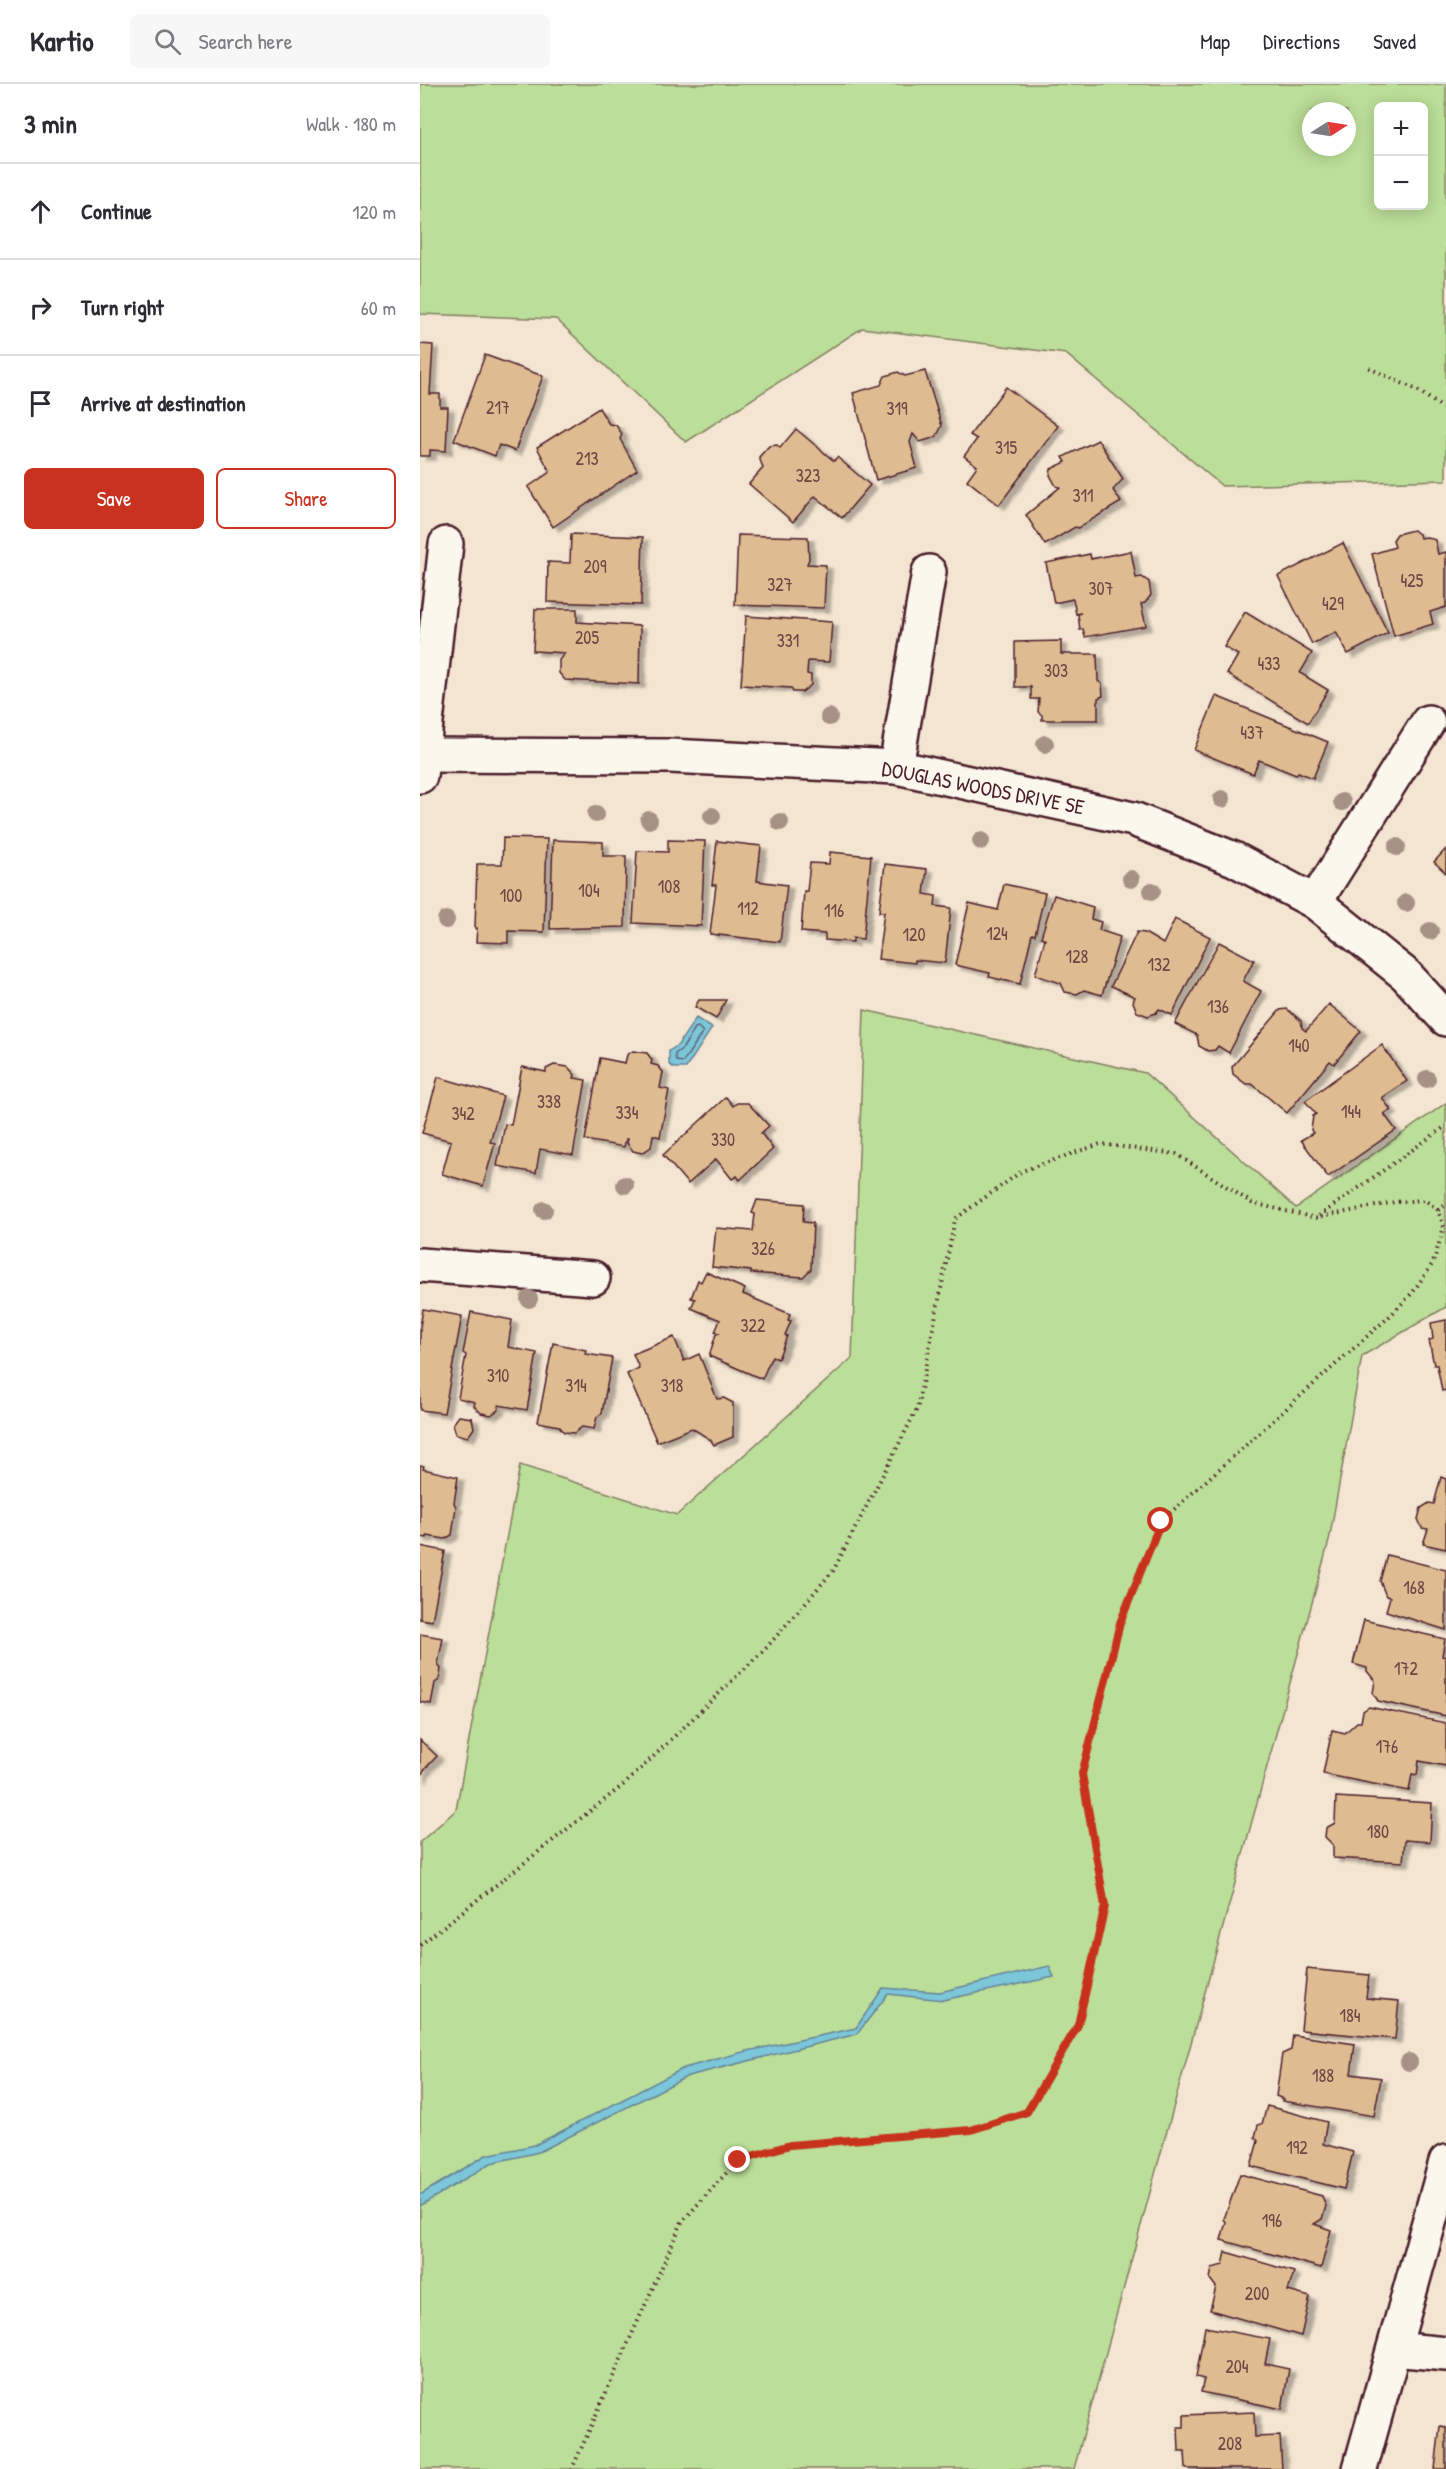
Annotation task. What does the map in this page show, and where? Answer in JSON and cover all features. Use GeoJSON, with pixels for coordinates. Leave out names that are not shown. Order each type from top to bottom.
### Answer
{"type":"FeatureCollection","features":[{"type":"Feature","properties":{"kind":"street"},"geometry":{"type":"LineString","coordinates":[[421,762],[446,544]]}},
{"type":"Feature","properties":{"kind":"street"},"geometry":{"type":"LineString","coordinates":[[896,767],[929,572]]}},
{"type":"Feature","properties":{"kind":"street"},"geometry":{"type":"LineString","coordinates":[[1315,902],[1428,722]]}},
{"type":"Feature","properties":{"kind":"street","name":"DOUGLAS WOODS DRIVE SE"},"geometry":{"type":"LineString","coordinates":[[421,762],[670,756],[896,767],[1133,819],[1234,859],[1315,902],[1406,975],[1446,1019]]}},
{"type":"Feature","properties":{"kind":"street"},"geometry":{"type":"LineString","coordinates":[[420,1264],[593,1278]]}},
{"type":"Feature","properties":{"kind":"street"},"geometry":{"type":"LineString","coordinates":[[1360,2469],[1446,2162]]}},
{"type":"Feature","properties":{"kind":"street"},"geometry":{"type":"LineString","coordinates":[[1394,2349],[1446,2355]]}},
{"type":"Feature","properties":{"kind":"path"},"geometry":{"type":"LineString","coordinates":[[1369,368],[1417,390],[1446,410]]}},
{"type":"Feature","properties":{"kind":"path"},"geometry":{"type":"LineString","coordinates":[[1316,1218],[1446,1126]]}},
{"type":"Feature","properties":{"kind":"path"},"geometry":{"type":"LineString","coordinates":[[420,1944],[627,1782],[766,1648],[833,1571],[917,1409],[955,1219],[1022,1170],[1100,1144],[1176,1154],[1252,1203],[1316,1218],[1395,1202],[1425,1200],[1437,1210],[1444,1227],[1433,1263],[1413,1292],[1391,1315],[1161,1521],[1120,1623],[1082,1774],[1105,1906],[1078,2025],[1027,2112],[971,2130],[790,2145],[738,2160],[682,2222],[572,2469]]}},
{"type":"Feature","properties":{"kind":"path"},"geometry":{"type":"LineString","coordinates":[[1437,1210],[1444,1206]]}},
{"type":"Feature","properties":{"kind":"green space"},"geometry":{"type":"Polygon","coordinates":[[[420,84],[1446,84],[1446,480],[1222,486],[1066,354],[862,328],[686,442],[556,319],[420,314],[420,84]]]}},
{"type":"Feature","properties":{"kind":"green space"},"geometry":{"type":"Polygon","coordinates":[[[864,1010],[1145,1073],[1296,1208],[1446,1103],[1446,1307],[1362,1356],[1329,1541],[1074,2469],[420,2469],[420,1842],[456,1810],[520,1465],[677,1515],[852,1358],[864,1010]]]}},
{"type":"Feature","properties":{"kind":"water"},"geometry":{"type":"Polygon","coordinates":[[[696,1018],[712,1028],[686,1068],[674,1068],[669,1064],[669,1051],[678,1045],[696,1018]]]}},
{"type":"Feature","properties":{"kind":"water"},"geometry":{"type":"Polygon","coordinates":[[[1049,1966],[1054,1977],[943,2000],[888,1994],[857,2034],[688,2076],[539,2152],[491,2163],[420,2206],[420,2195],[486,2155],[535,2145],[684,2068],[743,2052],[856,2028],[883,1988],[940,1992],[1049,1966]]]}},
{"type":"Feature","properties":{"kind":"building"},"geometry":{"type":"Polygon","coordinates":[[[420,344],[433,345],[430,394],[440,394],[440,407],[448,407],[446,451],[430,450],[430,456],[420,456],[420,344]]]}},
{"type":"Feature","properties":{"kind":"building"},"geometry":{"type":"Polygon","coordinates":[[[485,355],[543,376],[515,451],[499,445],[495,456],[454,440],[485,355]]]}},
{"type":"Feature","properties":{"kind":"building"},"geometry":{"type":"Polygon","coordinates":[[[925,371],[942,426],[936,437],[920,442],[913,434],[910,442],[917,468],[876,480],[853,393],[881,385],[885,376],[898,372],[905,376],[925,371]]]}},
{"type":"Feature","properties":{"kind":"building"},"geometry":{"type":"Polygon","coordinates":[[[1006,387],[1058,426],[999,505],[967,480],[977,466],[964,456],[977,439],[970,435],[1006,387]]]}},
{"type":"Feature","properties":{"kind":"building"},"geometry":{"type":"Polygon","coordinates":[[[599,408],[609,424],[616,425],[622,434],[620,439],[637,470],[553,527],[528,487],[550,472],[537,447],[599,408]]]}},
{"type":"Feature","properties":{"kind":"building"},"geometry":{"type":"Polygon","coordinates":[[[796,429],[834,461],[837,457],[870,485],[842,518],[815,496],[793,522],[749,484],[763,468],[759,457],[769,446],[777,445],[780,448],[796,429]]]}},
{"type":"Feature","properties":{"kind":"building"},"geometry":{"type":"Polygon","coordinates":[[[1098,440],[1123,479],[1113,490],[1121,502],[1045,545],[1026,515],[1060,487],[1056,486],[1050,475],[1051,469],[1066,462],[1063,457],[1098,440]]]}},
{"type":"Feature","properties":{"kind":"building"},"geometry":{"type":"Polygon","coordinates":[[[1413,530],[1419,534],[1420,538],[1427,537],[1435,540],[1438,554],[1446,552],[1446,607],[1430,612],[1433,624],[1394,636],[1372,554],[1395,547],[1393,540],[1397,534],[1413,530]]]}},
{"type":"Feature","properties":{"kind":"building"},"geometry":{"type":"Polygon","coordinates":[[[571,534],[643,537],[641,605],[547,602],[548,562],[570,563],[571,534]]]}},
{"type":"Feature","properties":{"kind":"building"},"geometry":{"type":"Polygon","coordinates":[[[738,535],[808,537],[809,559],[807,564],[826,565],[824,608],[735,605],[738,535]]]}},
{"type":"Feature","properties":{"kind":"building"},"geometry":{"type":"Polygon","coordinates":[[[1343,543],[1388,633],[1348,654],[1336,632],[1312,644],[1278,576],[1343,543]]]}},
{"type":"Feature","properties":{"kind":"building"},"geometry":{"type":"Polygon","coordinates":[[[1131,551],[1136,578],[1142,577],[1149,582],[1151,595],[1145,603],[1141,604],[1146,626],[1085,637],[1083,629],[1080,630],[1078,614],[1081,613],[1076,614],[1073,599],[1054,603],[1046,563],[1090,554],[1091,559],[1131,551]]]}},
{"type":"Feature","properties":{"kind":"building"},"geometry":{"type":"Polygon","coordinates":[[[535,609],[577,609],[577,622],[640,626],[639,684],[565,680],[559,673],[559,660],[565,653],[533,651],[535,609]]]}},
{"type":"Feature","properties":{"kind":"building"},"geometry":{"type":"Polygon","coordinates":[[[1245,612],[1312,653],[1300,673],[1328,690],[1308,723],[1227,674],[1238,655],[1224,647],[1245,612]]]}},
{"type":"Feature","properties":{"kind":"building"},"geometry":{"type":"Polygon","coordinates":[[[746,616],[832,622],[829,662],[808,661],[807,674],[811,675],[811,685],[802,692],[793,692],[791,688],[741,685],[746,616]]]}},
{"type":"Feature","properties":{"kind":"building"},"geometry":{"type":"Polygon","coordinates":[[[1061,641],[1061,654],[1097,654],[1098,681],[1102,684],[1103,696],[1098,698],[1098,720],[1042,720],[1042,715],[1038,712],[1039,699],[1031,699],[1031,687],[1015,687],[1015,642],[1061,641]]]}},
{"type":"Feature","properties":{"kind":"building"},"geometry":{"type":"Polygon","coordinates":[[[1216,696],[1328,742],[1313,778],[1298,772],[1296,775],[1259,760],[1253,774],[1194,750],[1216,696]]]}},
{"type":"Feature","properties":{"kind":"building"},"geometry":{"type":"Polygon","coordinates":[[[503,838],[547,839],[544,932],[508,931],[508,943],[476,942],[477,864],[502,864],[503,838]]]}},
{"type":"Feature","properties":{"kind":"building"},"geometry":{"type":"Polygon","coordinates":[[[553,840],[603,842],[603,856],[626,856],[625,927],[550,929],[553,840]]]}},
{"type":"Feature","properties":{"kind":"building"},"geometry":{"type":"Polygon","coordinates":[[[668,840],[705,841],[701,926],[633,923],[637,851],[668,852],[668,840]]]}},
{"type":"Feature","properties":{"kind":"building"},"geometry":{"type":"Polygon","coordinates":[[[717,841],[761,846],[757,881],[787,885],[780,942],[710,934],[716,885],[712,885],[717,841]]]}},
{"type":"Feature","properties":{"kind":"building"},"geometry":{"type":"Polygon","coordinates":[[[1446,849],[1446,873],[1434,862],[1446,849]]]}},
{"type":"Feature","properties":{"kind":"building"},"geometry":{"type":"Polygon","coordinates":[[[830,852],[871,856],[863,939],[853,938],[853,942],[825,940],[825,934],[801,932],[804,891],[807,891],[810,863],[829,864],[830,852]]]}},
{"type":"Feature","properties":{"kind":"building"},"geometry":{"type":"Polygon","coordinates":[[[885,864],[927,869],[924,894],[936,896],[935,906],[951,908],[945,963],[878,959],[884,912],[879,912],[885,864]]]}},
{"type":"Feature","properties":{"kind":"building"},"geometry":{"type":"Polygon","coordinates":[[[1004,884],[1045,893],[1020,984],[989,977],[990,973],[955,965],[969,903],[998,910],[1004,884]]]}},
{"type":"Feature","properties":{"kind":"building"},"geometry":{"type":"Polygon","coordinates":[[[1054,895],[1093,907],[1091,919],[1101,922],[1099,930],[1120,937],[1102,995],[1084,990],[1077,994],[1065,992],[1061,983],[1035,975],[1045,939],[1041,937],[1054,895]]]}},
{"type":"Feature","properties":{"kind":"building"},"geometry":{"type":"Polygon","coordinates":[[[1175,919],[1210,937],[1172,1015],[1159,1009],[1148,1016],[1137,1012],[1133,1002],[1135,997],[1111,986],[1137,932],[1145,933],[1163,944],[1175,919]]]}},
{"type":"Feature","properties":{"kind":"building"},"geometry":{"type":"Polygon","coordinates":[[[1219,942],[1254,960],[1243,981],[1261,991],[1229,1053],[1218,1046],[1215,1050],[1208,1051],[1199,1046],[1197,1035],[1175,1024],[1219,942]]]}},
{"type":"Feature","properties":{"kind":"building"},"geometry":{"type":"Polygon","coordinates":[[[699,1000],[726,1000],[716,1019],[695,1007],[699,1000]]]}},
{"type":"Feature","properties":{"kind":"building"},"geometry":{"type":"Polygon","coordinates":[[[1329,1004],[1361,1031],[1334,1064],[1330,1061],[1287,1113],[1252,1084],[1246,1084],[1233,1074],[1232,1067],[1280,1010],[1287,1009],[1301,1021],[1302,1028],[1306,1031],[1329,1004]]]}},
{"type":"Feature","properties":{"kind":"building"},"geometry":{"type":"Polygon","coordinates":[[[1382,1045],[1407,1081],[1382,1098],[1391,1110],[1384,1114],[1396,1130],[1328,1177],[1301,1140],[1313,1133],[1311,1130],[1313,1116],[1316,1114],[1305,1101],[1382,1045]]]}},
{"type":"Feature","properties":{"kind":"building"},"geometry":{"type":"Polygon","coordinates":[[[633,1051],[647,1053],[652,1060],[651,1064],[658,1066],[663,1072],[660,1088],[669,1090],[660,1137],[653,1135],[651,1147],[642,1153],[633,1151],[627,1143],[628,1139],[624,1147],[585,1140],[600,1058],[625,1063],[627,1055],[633,1051]]]}},
{"type":"Feature","properties":{"kind":"building"},"geometry":{"type":"Polygon","coordinates":[[[554,1065],[568,1067],[575,1075],[574,1078],[586,1080],[573,1155],[540,1149],[536,1173],[497,1166],[505,1124],[511,1125],[522,1067],[546,1072],[546,1069],[554,1065]]]}},
{"type":"Feature","properties":{"kind":"building"},"geometry":{"type":"Polygon","coordinates":[[[438,1077],[503,1096],[490,1142],[495,1143],[483,1186],[442,1174],[451,1141],[422,1133],[438,1077]]]}},
{"type":"Feature","properties":{"kind":"building"},"geometry":{"type":"Polygon","coordinates":[[[726,1097],[733,1106],[737,1103],[748,1103],[769,1126],[761,1133],[773,1149],[740,1180],[737,1176],[732,1179],[716,1159],[688,1184],[663,1155],[726,1097]]]}},
{"type":"Feature","properties":{"kind":"building"},"geometry":{"type":"Polygon","coordinates":[[[757,1200],[804,1204],[803,1222],[813,1223],[811,1269],[803,1277],[712,1267],[716,1228],[753,1231],[755,1214],[752,1213],[757,1200]]]}},
{"type":"Feature","properties":{"kind":"building"},"geometry":{"type":"Polygon","coordinates":[[[706,1272],[745,1289],[743,1294],[790,1314],[788,1320],[791,1321],[785,1335],[787,1336],[778,1359],[772,1356],[762,1379],[709,1356],[716,1334],[719,1333],[715,1332],[720,1320],[691,1308],[695,1299],[691,1298],[698,1280],[701,1282],[706,1272]]]}},
{"type":"Feature","properties":{"kind":"building"},"geometry":{"type":"Polygon","coordinates":[[[423,1309],[462,1316],[444,1413],[420,1410],[420,1327],[423,1309]]]}},
{"type":"Feature","properties":{"kind":"building"},"geometry":{"type":"Polygon","coordinates":[[[471,1312],[512,1320],[508,1347],[537,1353],[527,1410],[499,1405],[498,1410],[491,1415],[481,1413],[474,1406],[475,1402],[458,1398],[471,1312]]]}},
{"type":"Feature","properties":{"kind":"building"},"geometry":{"type":"Polygon","coordinates":[[[1446,1320],[1446,1390],[1442,1391],[1429,1340],[1433,1339],[1431,1323],[1446,1320]]]}},
{"type":"Feature","properties":{"kind":"building"},"geometry":{"type":"Polygon","coordinates":[[[674,1337],[684,1361],[699,1354],[717,1399],[724,1398],[733,1403],[733,1437],[714,1445],[711,1440],[692,1428],[657,1442],[627,1374],[639,1368],[633,1354],[674,1337]]]}},
{"type":"Feature","properties":{"kind":"building"},"geometry":{"type":"Polygon","coordinates":[[[553,1343],[586,1350],[585,1354],[612,1358],[602,1413],[597,1417],[594,1429],[582,1427],[574,1433],[564,1432],[559,1426],[538,1422],[553,1343]]]}},
{"type":"Feature","properties":{"kind":"building"},"geometry":{"type":"Polygon","coordinates":[[[459,1416],[472,1418],[474,1428],[468,1437],[456,1434],[453,1424],[459,1416]]]}},
{"type":"Feature","properties":{"kind":"building"},"geometry":{"type":"Polygon","coordinates":[[[420,1465],[424,1466],[423,1469],[458,1477],[452,1535],[445,1539],[420,1537],[420,1465]]]}},
{"type":"Feature","properties":{"kind":"building"},"geometry":{"type":"Polygon","coordinates":[[[1441,1477],[1446,1479],[1446,1549],[1423,1544],[1428,1529],[1422,1528],[1418,1519],[1421,1508],[1429,1503],[1434,1504],[1441,1477]]]}},
{"type":"Feature","properties":{"kind":"building"},"geometry":{"type":"Polygon","coordinates":[[[420,1546],[445,1551],[432,1621],[420,1619],[420,1546]]]}},
{"type":"Feature","properties":{"kind":"building"},"geometry":{"type":"Polygon","coordinates":[[[1387,1555],[1446,1570],[1446,1630],[1386,1611],[1390,1597],[1386,1596],[1380,1581],[1387,1555]]]}},
{"type":"Feature","properties":{"kind":"building"},"geometry":{"type":"Polygon","coordinates":[[[1364,1620],[1445,1639],[1442,1656],[1446,1657],[1446,1716],[1378,1701],[1373,1693],[1375,1681],[1367,1668],[1353,1664],[1364,1620]]]}},
{"type":"Feature","properties":{"kind":"building"},"geometry":{"type":"Polygon","coordinates":[[[420,1634],[443,1638],[438,1664],[441,1669],[439,1680],[435,1683],[431,1704],[420,1702],[420,1634]]]}},
{"type":"Feature","properties":{"kind":"building"},"geometry":{"type":"Polygon","coordinates":[[[1369,1707],[1446,1723],[1446,1766],[1419,1761],[1417,1775],[1412,1774],[1409,1791],[1323,1774],[1332,1730],[1345,1733],[1357,1722],[1361,1722],[1363,1711],[1369,1707]]]}},
{"type":"Feature","properties":{"kind":"building"},"geometry":{"type":"Polygon","coordinates":[[[420,1740],[437,1756],[424,1770],[420,1779],[420,1740]]]}},
{"type":"Feature","properties":{"kind":"building"},"geometry":{"type":"Polygon","coordinates":[[[1336,1797],[1432,1803],[1430,1842],[1405,1840],[1403,1862],[1333,1858],[1333,1845],[1325,1837],[1326,1828],[1335,1823],[1336,1797]]]}},
{"type":"Feature","properties":{"kind":"building"},"geometry":{"type":"Polygon","coordinates":[[[1307,1969],[1369,1975],[1366,1998],[1399,2001],[1395,2039],[1301,2030],[1307,1969]]]}},
{"type":"Feature","properties":{"kind":"building"},"geometry":{"type":"Polygon","coordinates":[[[1293,2035],[1355,2044],[1351,2074],[1381,2078],[1374,2116],[1282,2101],[1283,2099],[1276,2096],[1282,2054],[1291,2050],[1293,2035]]]}},
{"type":"Feature","properties":{"kind":"building"},"geometry":{"type":"Polygon","coordinates":[[[1267,2106],[1327,2122],[1323,2144],[1353,2152],[1344,2189],[1251,2166],[1258,2141],[1255,2137],[1258,2125],[1262,2124],[1267,2106]]]}},
{"type":"Feature","properties":{"kind":"building"},"geometry":{"type":"Polygon","coordinates":[[[1240,2174],[1322,2196],[1326,2206],[1322,2219],[1314,2224],[1331,2230],[1321,2268],[1221,2240],[1226,2222],[1224,2219],[1240,2174]]]}},
{"type":"Feature","properties":{"kind":"building"},"geometry":{"type":"Polygon","coordinates":[[[1226,2252],[1294,2272],[1288,2291],[1310,2297],[1301,2336],[1210,2310],[1216,2287],[1210,2279],[1212,2268],[1223,2265],[1226,2252]]]}},
{"type":"Feature","properties":{"kind":"building"},"geometry":{"type":"Polygon","coordinates":[[[1205,2327],[1270,2339],[1265,2364],[1289,2369],[1282,2409],[1201,2392],[1204,2379],[1196,2377],[1205,2327]]]}},
{"type":"Feature","properties":{"kind":"building"},"geometry":{"type":"Polygon","coordinates":[[[1254,2412],[1255,2437],[1280,2436],[1282,2469],[1186,2469],[1185,2451],[1179,2451],[1178,2427],[1184,2427],[1184,2415],[1254,2412]]]}},
{"type":"Feature","properties":{"kind":"building"},"geometry":{"type":"Polygon","coordinates":[[[1440,2426],[1446,2427],[1446,2469],[1435,2469],[1440,2426]]]}},
{"type":"Feature","properties":{"kind":"route"},"geometry":{"type":"LineString","coordinates":[[738,2160],[790,2145],[971,2130],[1027,2112],[1078,2025],[1105,1906],[1082,1774],[1120,1623],[1161,1521]]}}]}
